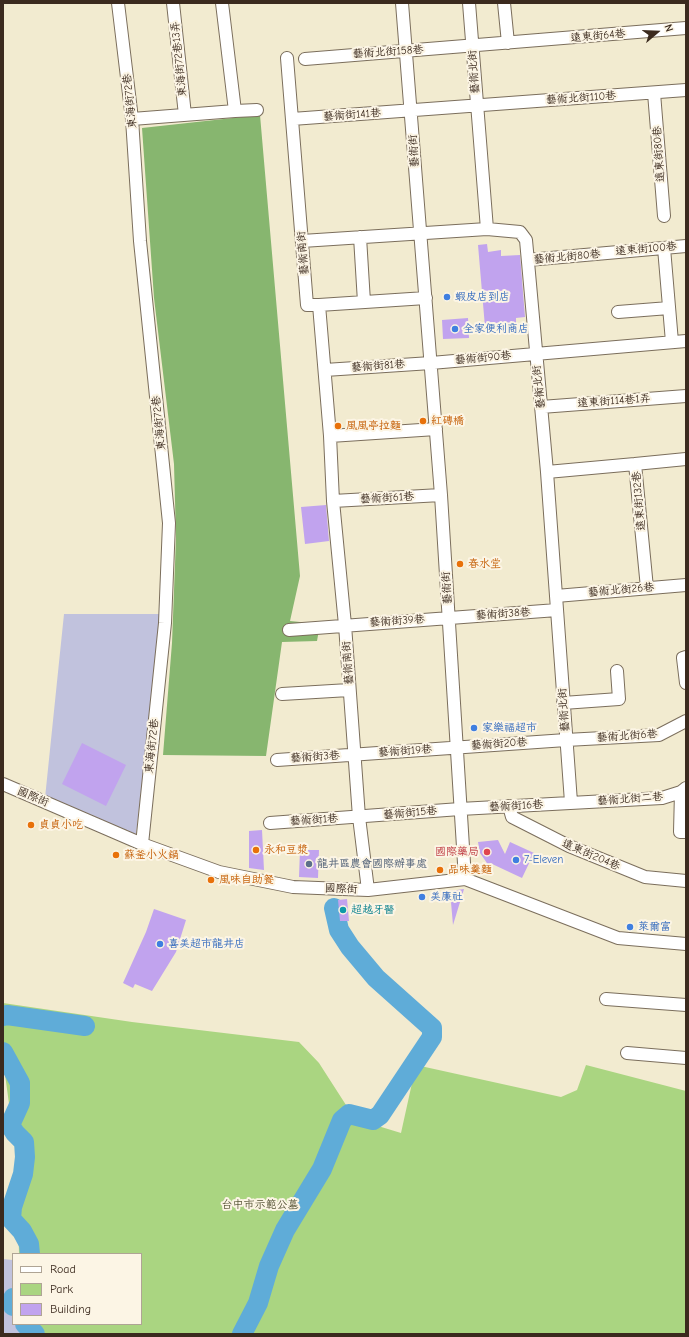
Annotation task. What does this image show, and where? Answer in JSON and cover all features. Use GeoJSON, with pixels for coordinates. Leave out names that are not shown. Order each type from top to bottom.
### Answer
{"type":"FeatureCollection","features":[{"type":"Feature","properties":{"kind":"street","name":"東海街72巷"},"geometry":{"type":"LineString","coordinates":[[118,3],[132,119],[140,241],[169,523],[165,623],[142,844]]}},
{"type":"Feature","properties":{"kind":"street","name":"東海街72巷13弄"},"geometry":{"type":"LineString","coordinates":[[173,3],[185,115]]}},
{"type":"Feature","properties":{"kind":"street"},"geometry":{"type":"LineString","coordinates":[[222,3],[234,112]]}},
{"type":"Feature","properties":{"kind":"street","name":"藝術街"},"geometry":{"type":"LineString","coordinates":[[402,3],[441,495],[465,879]]}},
{"type":"Feature","properties":{"kind":"street","name":"藝術北街"},"geometry":{"type":"LineString","coordinates":[[469,3],[487,229],[520,232],[526,240],[547,472],[571,802]]}},
{"type":"Feature","properties":{"kind":"street"},"geometry":{"type":"LineString","coordinates":[[504,3],[508,43]]}},
{"type":"Feature","properties":{"kind":"street","name":"遠東街64巷"},"geometry":{"type":"LineString","coordinates":[[508,43],[686,28]]}},
{"type":"Feature","properties":{"kind":"street","name":"藝術北街158巷"},"geometry":{"type":"LineString","coordinates":[[305,59],[508,43]]}},
{"type":"Feature","properties":{"kind":"street","name":"藝術南街"},"geometry":{"type":"LineString","coordinates":[[287,58],[307,305],[318,305],[325,370],[333,501],[345,625],[358,817],[368,890]]}},
{"type":"Feature","properties":{"kind":"street","name":"藝術北街110巷"},"geometry":{"type":"LineString","coordinates":[[411,112],[686,90]]}},
{"type":"Feature","properties":{"kind":"street","name":"遠東街80巷"},"geometry":{"type":"LineString","coordinates":[[654,93],[664,216]]}},
{"type":"Feature","properties":{"kind":"street"},"geometry":{"type":"LineString","coordinates":[[132,119],[257,110]]}},
{"type":"Feature","properties":{"kind":"street","name":"藝術街141巷"},"geometry":{"type":"LineString","coordinates":[[292,119],[411,112]]}},
{"type":"Feature","properties":{"kind":"street"},"geometry":{"type":"LineString","coordinates":[[302,241],[487,229]]}},
{"type":"Feature","properties":{"kind":"street"},"geometry":{"type":"LineString","coordinates":[[360,237],[364,302]]}},
{"type":"Feature","properties":{"kind":"street","name":"遠東街100巷"},"geometry":{"type":"LineString","coordinates":[[606,253],[686,246]]}},
{"type":"Feature","properties":{"kind":"street"},"geometry":{"type":"LineString","coordinates":[[664,248],[672,342]]}},
{"type":"Feature","properties":{"kind":"street","name":"藝術北街80巷"},"geometry":{"type":"LineString","coordinates":[[528,260],[606,253]]}},
{"type":"Feature","properties":{"kind":"street"},"geometry":{"type":"LineString","coordinates":[[318,305],[426,298]]}},
{"type":"Feature","properties":{"kind":"street"},"geometry":{"type":"LineString","coordinates":[[618,312],[669,308]]}},
{"type":"Feature","properties":{"kind":"street","name":"藝術街90巷"},"geometry":{"type":"LineString","coordinates":[[431,363],[686,341]]}},
{"type":"Feature","properties":{"kind":"street","name":"藝術街81巷"},"geometry":{"type":"LineString","coordinates":[[325,370],[431,363]]}},
{"type":"Feature","properties":{"kind":"street","name":"遠東街114巷1弄"},"geometry":{"type":"LineString","coordinates":[[541,407],[686,396]]}},
{"type":"Feature","properties":{"kind":"street"},"geometry":{"type":"LineString","coordinates":[[330,436],[436,429]]}},
{"type":"Feature","properties":{"kind":"street","name":"遠東街132巷"},"geometry":{"type":"LineString","coordinates":[[647,588],[635,464],[686,459]]}},
{"type":"Feature","properties":{"kind":"street"},"geometry":{"type":"LineString","coordinates":[[547,472],[635,464]]}},
{"type":"Feature","properties":{"kind":"street","name":"藝術街61巷"},"geometry":{"type":"LineString","coordinates":[[333,501],[441,495]]}},
{"type":"Feature","properties":{"kind":"street","name":"藝術北街26巷"},"geometry":{"type":"LineString","coordinates":[[556,596],[686,585]]}},
{"type":"Feature","properties":{"kind":"street","name":"藝術街38巷"},"geometry":{"type":"LineString","coordinates":[[449,618],[557,610]]}},
{"type":"Feature","properties":{"kind":"street","name":"藝術街39巷"},"geometry":{"type":"LineString","coordinates":[[290,630],[449,618]]}},
{"type":"Feature","properties":{"kind":"street"},"geometry":{"type":"LineString","coordinates":[[686,657],[683,658],[686,683]]}},
{"type":"Feature","properties":{"kind":"street"},"geometry":{"type":"LineString","coordinates":[[563,703],[619,699],[617,671]]}},
{"type":"Feature","properties":{"kind":"street"},"geometry":{"type":"LineString","coordinates":[[282,694],[349,690]]}},
{"type":"Feature","properties":{"kind":"street","name":"藝術北街6巷"},"geometry":{"type":"LineString","coordinates":[[566,740],[659,735],[686,721]]}},
{"type":"Feature","properties":{"kind":"street","name":"藝術街20巷"},"geometry":{"type":"LineString","coordinates":[[457,747],[566,740]]}},
{"type":"Feature","properties":{"kind":"street","name":"藝術街19巷"},"geometry":{"type":"LineString","coordinates":[[353,754],[457,747]]}},
{"type":"Feature","properties":{"kind":"street","name":"藝術街3巷"},"geometry":{"type":"LineString","coordinates":[[277,760],[353,754]]}},
{"type":"Feature","properties":{"kind":"street","name":"國際街"},"geometry":{"type":"LineString","coordinates":[[3,784],[142,844],[219,872],[293,887],[368,890],[465,879],[618,938],[686,944]]}},
{"type":"Feature","properties":{"kind":"street"},"geometry":{"type":"LineString","coordinates":[[683,790],[680,832],[686,832]]}},
{"type":"Feature","properties":{"kind":"street","name":"藝術北街二巷"},"geometry":{"type":"LineString","coordinates":[[571,802],[662,798],[683,790]]}},
{"type":"Feature","properties":{"kind":"street","name":"藝術街16巷"},"geometry":{"type":"LineString","coordinates":[[460,809],[571,802]]}},
{"type":"Feature","properties":{"kind":"street","name":"遠東街204巷"},"geometry":{"type":"LineString","coordinates":[[509,806],[512,817],[569,846],[644,877],[686,881]]}},
{"type":"Feature","properties":{"kind":"street","name":"藝術街15巷"},"geometry":{"type":"LineString","coordinates":[[358,817],[460,809]]}},
{"type":"Feature","properties":{"kind":"street","name":"藝術街1巷"},"geometry":{"type":"LineString","coordinates":[[270,824],[358,817]]}},
{"type":"Feature","properties":{"kind":"street"},"geometry":{"type":"LineString","coordinates":[[606,1000],[686,1005]]}},
{"type":"Feature","properties":{"kind":"street"},"geometry":{"type":"LineString","coordinates":[[626,1053],[686,1058]]}},
{"type":"Feature","properties":{"kind":"shaded area"},"geometry":{"type":"Polygon","coordinates":[[[64,614],[162,614],[136,834],[45,798],[64,614]]]}},
{"type":"Feature","properties":{"kind":"shaded area"},"geometry":{"type":"Polygon","coordinates":[[[3,1259],[12,1260],[12,1325],[36,1325],[40,1334],[3,1334],[3,1259]]]}},
{"type":"Feature","properties":{"kind":"green space"},"geometry":{"type":"Polygon","coordinates":[[[260,115],[300,576],[290,621],[320,624],[317,641],[282,642],[266,756],[163,755],[172,643],[176,538],[174,464],[154,298],[142,128],[260,115]]]}},
{"type":"Feature","properties":{"kind":"green space","name":"台中市示範公墓"},"geometry":{"type":"Polygon","coordinates":[[[3,1003],[132,1022],[299,1042],[319,1063],[355,1119],[401,1133],[416,1065],[561,1097],[577,1090],[586,1065],[686,1091],[686,1334],[40,1334],[36,1325],[142,1325],[142,1253],[19,1253],[17,1162],[3,1060],[3,1003]]]}},
{"type":"Feature","properties":{"kind":"building"},"geometry":{"type":"Polygon","coordinates":[[[487,244],[488,252],[501,250],[501,256],[520,255],[525,317],[516,318],[516,324],[485,327],[478,245],[487,244]]]}},
{"type":"Feature","properties":{"kind":"building","name":"全家便利商店"},"geometry":{"type":"Polygon","coordinates":[[[468,318],[469,338],[443,339],[442,320],[468,318]]]}},
{"type":"Feature","properties":{"kind":"building"},"geometry":{"type":"Polygon","coordinates":[[[326,505],[329,541],[305,544],[301,507],[326,505]]]}},
{"type":"Feature","properties":{"kind":"building"},"geometry":{"type":"Polygon","coordinates":[[[82,743],[126,765],[106,806],[62,784],[82,743]]]}},
{"type":"Feature","properties":{"kind":"building","name":"永和豆漿"},"geometry":{"type":"Polygon","coordinates":[[[262,830],[264,870],[249,868],[249,831],[262,830]]]}},
{"type":"Feature","properties":{"kind":"building"},"geometry":{"type":"Polygon","coordinates":[[[498,840],[505,854],[510,842],[534,853],[522,878],[490,863],[489,866],[480,853],[478,842],[498,840]]]}},
{"type":"Feature","properties":{"kind":"building","name":"龍井區農會國際辦事處"},"geometry":{"type":"Polygon","coordinates":[[[300,850],[319,850],[318,878],[299,877],[300,850]]]}},
{"type":"Feature","properties":{"kind":"building"},"geometry":{"type":"Polygon","coordinates":[[[464,889],[453,925],[450,891],[464,889]]]}},
{"type":"Feature","properties":{"kind":"building","name":"超越牙醫"},"geometry":{"type":"Polygon","coordinates":[[[347,899],[349,921],[340,921],[338,900],[347,899]]]}},
{"type":"Feature","properties":{"kind":"building","name":"喜美超市龍井店"},"geometry":{"type":"Polygon","coordinates":[[[154,909],[186,920],[176,952],[152,991],[135,984],[133,988],[123,983],[146,932],[154,909]]]}},
{"type":"Feature","properties":{"kind":"waterway"},"geometry":{"type":"LineString","coordinates":[[242,1334],[258,1303],[269,1266],[285,1230],[322,1169],[342,1120],[349,1114],[373,1120],[380,1115],[432,1037],[432,1028],[376,978],[350,947],[339,930],[334,908]]}},
{"type":"Feature","properties":{"kind":"waterway"},"geometry":{"type":"LineString","coordinates":[[3,1016],[7,1015],[85,1026]]}},
{"type":"Feature","properties":{"kind":"waterway"},"geometry":{"type":"LineString","coordinates":[[3,1052],[20,1083],[20,1103],[10,1125],[15,1133],[24,1142],[25,1157],[23,1174],[12,1207],[11,1219],[22,1231],[29,1244],[30,1253]]}},
{"type":"Feature","properties":{"kind":"waterway"},"geometry":{"type":"LineString","coordinates":[[26,1325],[35,1334]]}},
{"type":"Feature","properties":{"kind":"place","name":"蝦皮店到店"},"geometry":{"type":"Point","coordinates":[447,297]}},
{"type":"Feature","properties":{"kind":"place","name":"全家便利商店"},"geometry":{"type":"Point","coordinates":[455,329]}},
{"type":"Feature","properties":{"kind":"place","name":"紅磚橋"},"geometry":{"type":"Point","coordinates":[423,421]}},
{"type":"Feature","properties":{"kind":"place","name":"風風亭拉麵"},"geometry":{"type":"Point","coordinates":[338,426]}},
{"type":"Feature","properties":{"kind":"place","name":"春水堂"},"geometry":{"type":"Point","coordinates":[460,564]}},
{"type":"Feature","properties":{"kind":"place","name":"家樂福超市"},"geometry":{"type":"Point","coordinates":[474,728]}},
{"type":"Feature","properties":{"kind":"place","name":"貞貞小吃"},"geometry":{"type":"Point","coordinates":[31,825]}},
{"type":"Feature","properties":{"kind":"place","name":"永和豆漿"},"geometry":{"type":"Point","coordinates":[256,850]}},
{"type":"Feature","properties":{"kind":"place","name":"國際藥局"},"geometry":{"type":"Point","coordinates":[487,852]}},
{"type":"Feature","properties":{"kind":"place","name":"蘇釜小火鍋"},"geometry":{"type":"Point","coordinates":[116,855]}},
{"type":"Feature","properties":{"kind":"place","name":"7-Eleven"},"geometry":{"type":"Point","coordinates":[516,860]}},
{"type":"Feature","properties":{"kind":"place","name":"龍井區農會國際辦事處"},"geometry":{"type":"Point","coordinates":[309,864]}},
{"type":"Feature","properties":{"kind":"place","name":"品味羹麵"},"geometry":{"type":"Point","coordinates":[440,870]}},
{"type":"Feature","properties":{"kind":"place","name":"風味自助餐"},"geometry":{"type":"Point","coordinates":[211,880]}},
{"type":"Feature","properties":{"kind":"place","name":"美廉社"},"geometry":{"type":"Point","coordinates":[422,897]}},
{"type":"Feature","properties":{"kind":"place","name":"超越牙醫"},"geometry":{"type":"Point","coordinates":[343,910]}},
{"type":"Feature","properties":{"kind":"place","name":"萊爾富"},"geometry":{"type":"Point","coordinates":[630,927]}},
{"type":"Feature","properties":{"kind":"place","name":"喜美超市龍井店"},"geometry":{"type":"Point","coordinates":[160,944]}}]}
